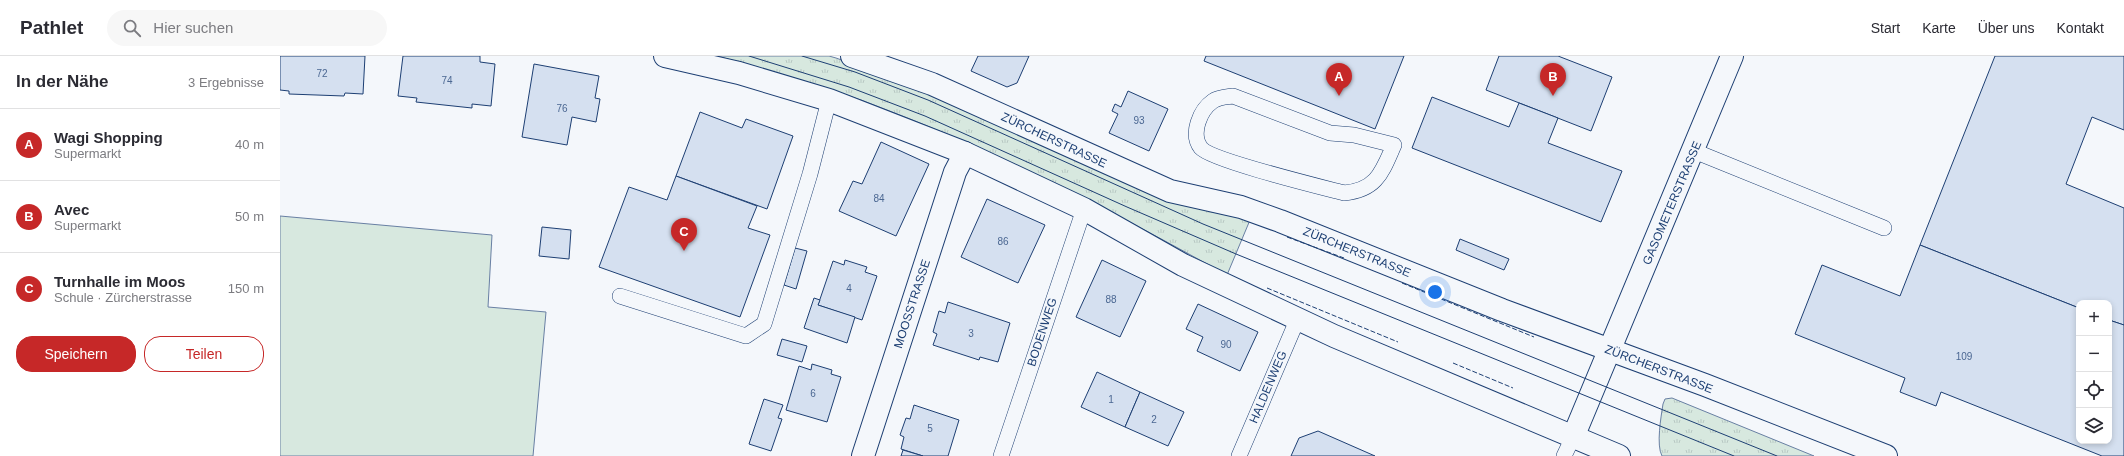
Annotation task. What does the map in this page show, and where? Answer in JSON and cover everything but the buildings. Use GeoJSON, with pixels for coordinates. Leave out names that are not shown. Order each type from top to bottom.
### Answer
{"type":"FeatureCollection","features":[{"type":"Feature","properties":{"kind":"main road"},"geometry":{"type":"LineString","coordinates":[[665,56],[739,73],[828,100],[965,153],[1084,209],[1183,265],[1334,336],[1619,456]]}},
{"type":"Feature","properties":{"kind":"main road","name":"ZÜRCHERSTRASSE"},"geometry":{"type":"LineString","coordinates":[[852,56],[932,84],[1170,191],[1241,208],[1280,221],[1508,313],[1610,350],[1886,456]]}},
{"type":"Feature","properties":{"kind":"main road","name":"GASOMETERSTRASSE"},"geometry":{"type":"LineString","coordinates":[[1574,436],[1694,151],[1732,56]]}},
{"type":"Feature","properties":{"kind":"main road","name":"MOOSSTRASSE"},"geometry":{"type":"LineString","coordinates":[[863,456],[955,172],[965,153]]}},
{"type":"Feature","properties":{"kind":"lane"},"geometry":{"type":"LineString","coordinates":[[1233,96],[1253,103],[1330,133],[1354,135],[1394,145],[1382,173],[1375,181],[1356,192],[1344,193],[1223,159],[1207,153],[1200,147],[1196,130],[1200,117],[1213,101],[1222,97],[1233,96]]}},
{"type":"Feature","properties":{"kind":"lane"},"geometry":{"type":"LineString","coordinates":[[620,296],[746,336],[764,324],[810,174],[828,100]]}},
{"type":"Feature","properties":{"kind":"lane"},"geometry":{"type":"LineString","coordinates":[[1694,151],[1884,228]]}},
{"type":"Feature","properties":{"kind":"lane","name":"BODENWEG"},"geometry":{"type":"LineString","coordinates":[[1002,456],[1084,209]]}},
{"type":"Feature","properties":{"kind":"lane","name":"HALDENWEG"},"geometry":{"type":"LineString","coordinates":[[1239,456],[1298,318]]}},
{"type":"Feature","properties":{"kind":"lane"},"geometry":{"type":"LineString","coordinates":[[1564,456],[1574,436]]}},
{"type":"Feature","properties":{"kind":"green space"},"geometry":{"type":"Polygon","coordinates":[[[717,56],[829,56],[836,58],[886,76],[1250,220],[1227,275],[1060,186],[974,146],[887,110],[845,95],[717,56]]]}},
{"type":"Feature","properties":{"kind":"green space"},"geometry":{"type":"Polygon","coordinates":[[[280,216],[492,235],[488,307],[546,312],[533,456],[280,456],[280,216]]]}},
{"type":"Feature","properties":{"kind":"green space"},"geometry":{"type":"Polygon","coordinates":[[[1672,398],[1814,456],[1662,456],[1659,438],[1663,404],[1665,399],[1672,398]]]}},
{"type":"Feature","properties":{"kind":"tram line"},"geometry":{"type":"LineString","coordinates":[[749,56],[849,87],[925,116],[1127,207],[1236,254],[1734,456]]}},
{"type":"Feature","properties":{"kind":"tram line"},"geometry":{"type":"LineString","coordinates":[[802,56],[855,72],[928,100],[1203,224],[1777,456]]}},
{"type":"Feature","properties":{"kind":"fence"},"geometry":{"type":"LineString","coordinates":[[1287,237],[1344,258]]}},
{"type":"Feature","properties":{"kind":"fence"},"geometry":{"type":"LineString","coordinates":[[1402,283],[1534,337]]}},
{"type":"Feature","properties":{"kind":"fence"},"geometry":{"type":"LineString","coordinates":[[1267,288],[1398,342]]}},
{"type":"Feature","properties":{"kind":"fence"},"geometry":{"type":"LineString","coordinates":[[1453,363],[1513,388]]}},
{"type":"Feature","properties":{"kind":"place","name":"Wagi Shopping"},"geometry":{"type":"Point","coordinates":[1339,96]}},
{"type":"Feature","properties":{"kind":"place","name":"Avec"},"geometry":{"type":"Point","coordinates":[1553,96]}},
{"type":"Feature","properties":{"kind":"place","name":"Turnhalle im Moos"},"geometry":{"type":"Point","coordinates":[684,251]}}]}
